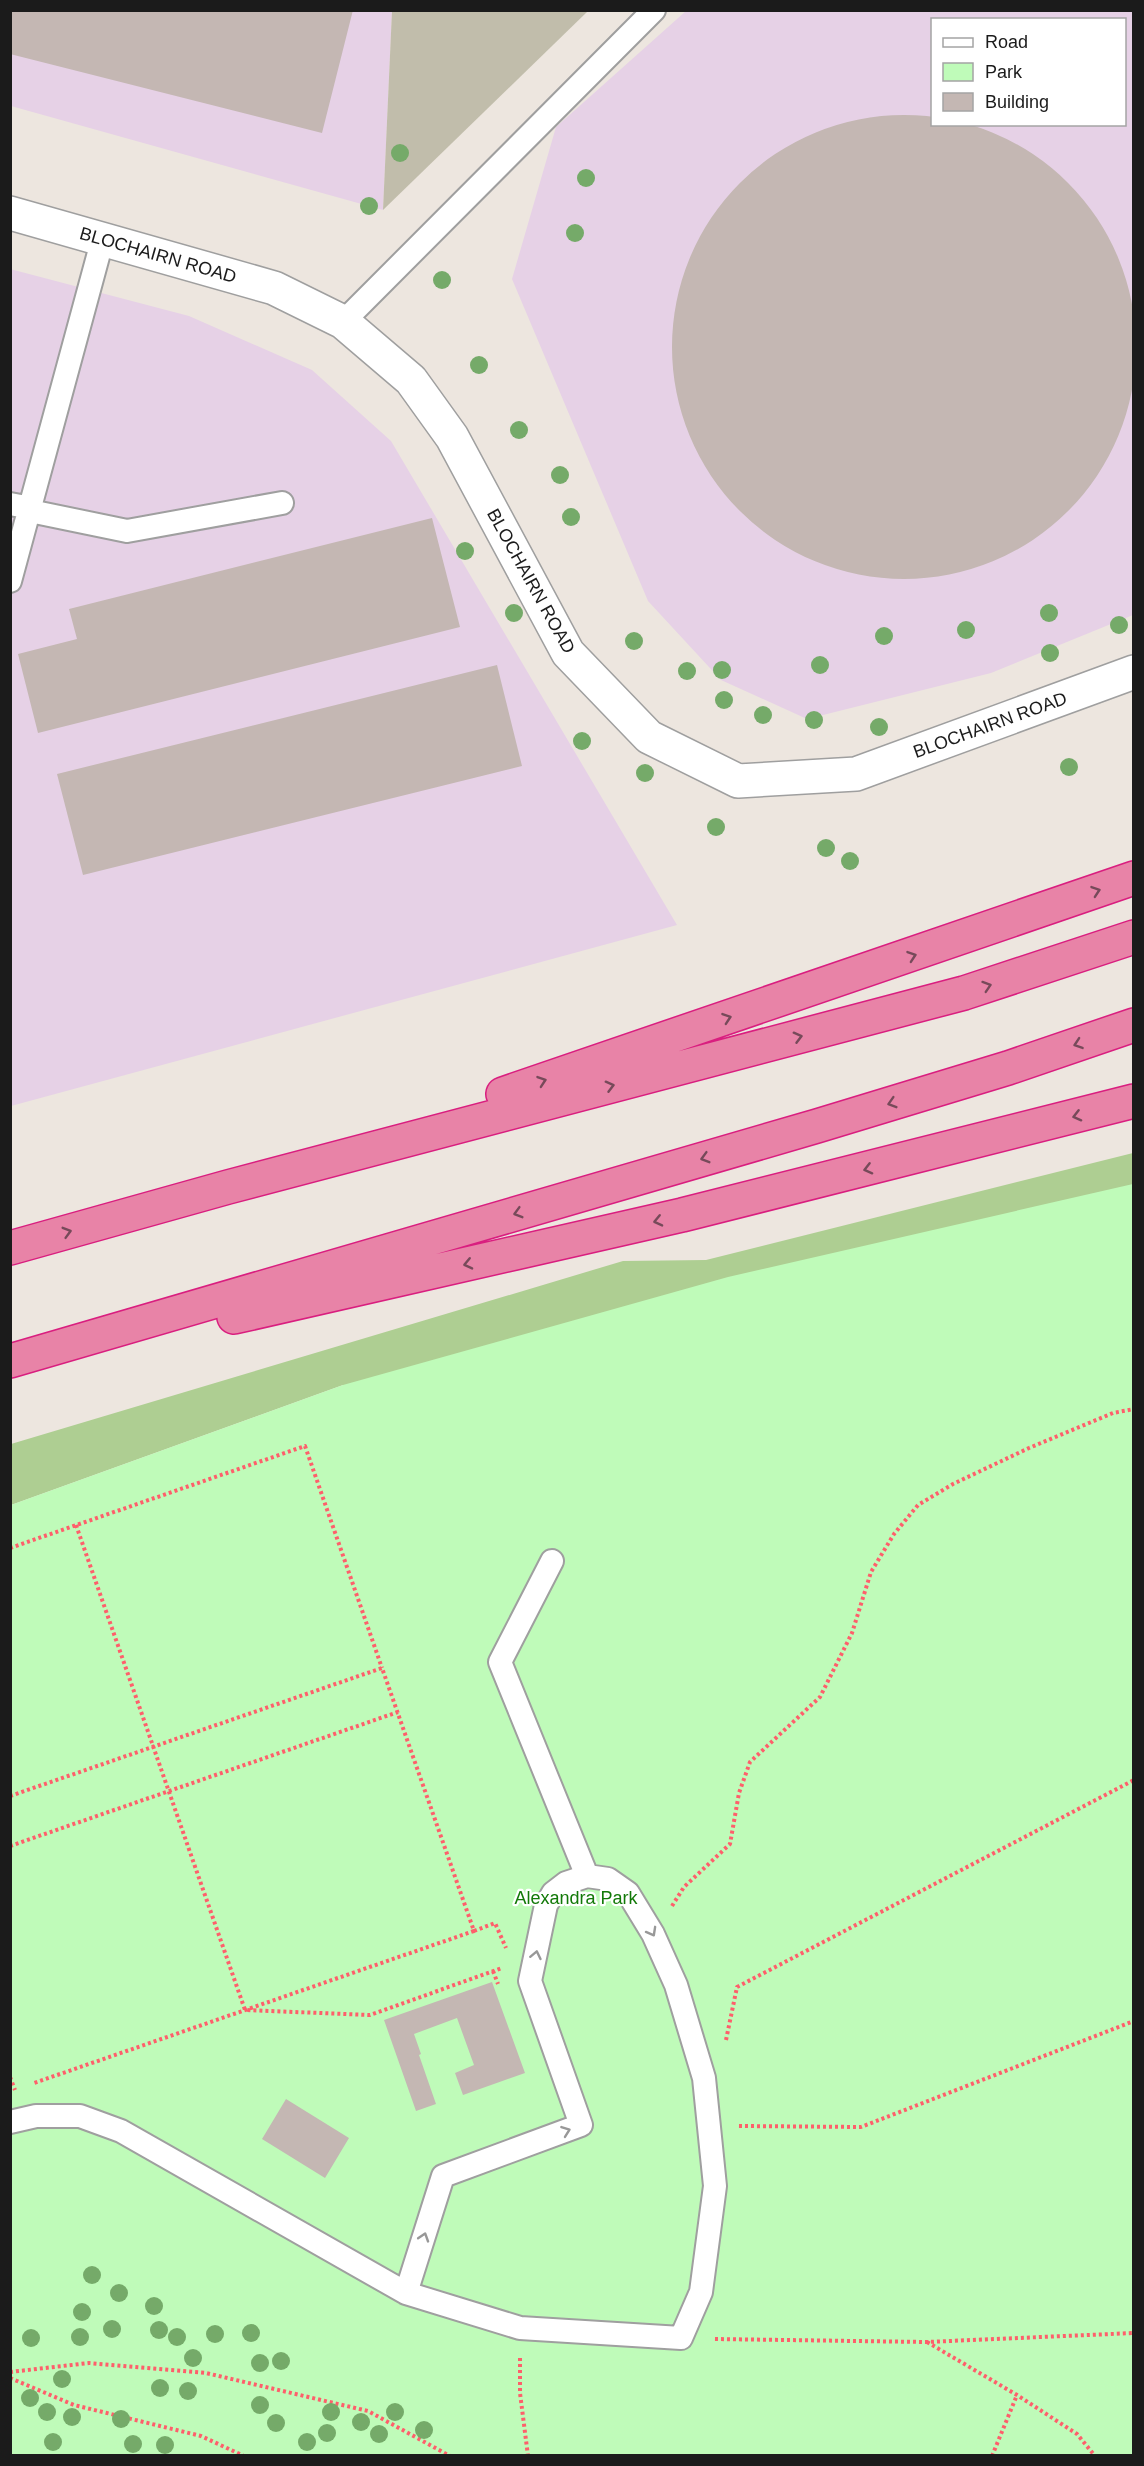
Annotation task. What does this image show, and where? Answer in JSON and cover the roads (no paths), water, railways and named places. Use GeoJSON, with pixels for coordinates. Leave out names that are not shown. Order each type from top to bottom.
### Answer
{"type":"FeatureCollection","features":[{"type":"Feature","properties":{"kind":"highway"},"geometry":{"type":"LineString","coordinates":[[228,1187],[920,953],[1134,878]]}},
{"type":"Feature","properties":{"kind":"highway"},"geometry":{"type":"LineString","coordinates":[[10,1248],[228,1187],[964,993],[1134,937]]}},
{"type":"Feature","properties":{"kind":"highway"},"geometry":{"type":"LineString","coordinates":[[10,1361],[817,1126],[1008,1068],[1134,1025]]}},
{"type":"Feature","properties":{"kind":"highway"},"geometry":{"type":"LineString","coordinates":[[10,1368],[693,1212],[1134,1101]]}},
{"type":"Feature","properties":{"kind":"street","name":"BLOCHAIRN ROAD"},"geometry":{"type":"LineString","coordinates":[[10,213],[274,288],[343,322],[411,380],[452,437],[568,653],[649,737],[738,781],[856,774],[1134,672]]}},
{"type":"Feature","properties":{"kind":"lane"},"geometry":{"type":"LineString","coordinates":[[343,322],[654,10]]}},
{"type":"Feature","properties":{"kind":"lane"},"geometry":{"type":"LineString","coordinates":[[10,581],[24,508],[104,238]]}},
{"type":"Feature","properties":{"kind":"lane"},"geometry":{"type":"LineString","coordinates":[[24,508],[127,531],[282,503]]}},
{"type":"Feature","properties":{"kind":"lane"},"geometry":{"type":"LineString","coordinates":[[552,1561],[500,1662],[587,1876]]}},
{"type":"Feature","properties":{"kind":"lane"},"geometry":{"type":"LineString","coordinates":[[10,2122],[36,2116],[80,2116],[121,2131],[406,2293],[520,2328],[681,2338],[701,2292],[715,2186],[704,2078],[676,1985],[653,1934],[628,1893],[608,1880],[587,1876],[566,1882],[553,1893],[546,1905],[530,1981],[581,2125],[443,2176],[406,2293]]}},
{"type":"Feature","properties":{"kind":"park label","name":"Alexandra Park"},"geometry":{"type":"Point","coordinates":[576,1898]}}]}
